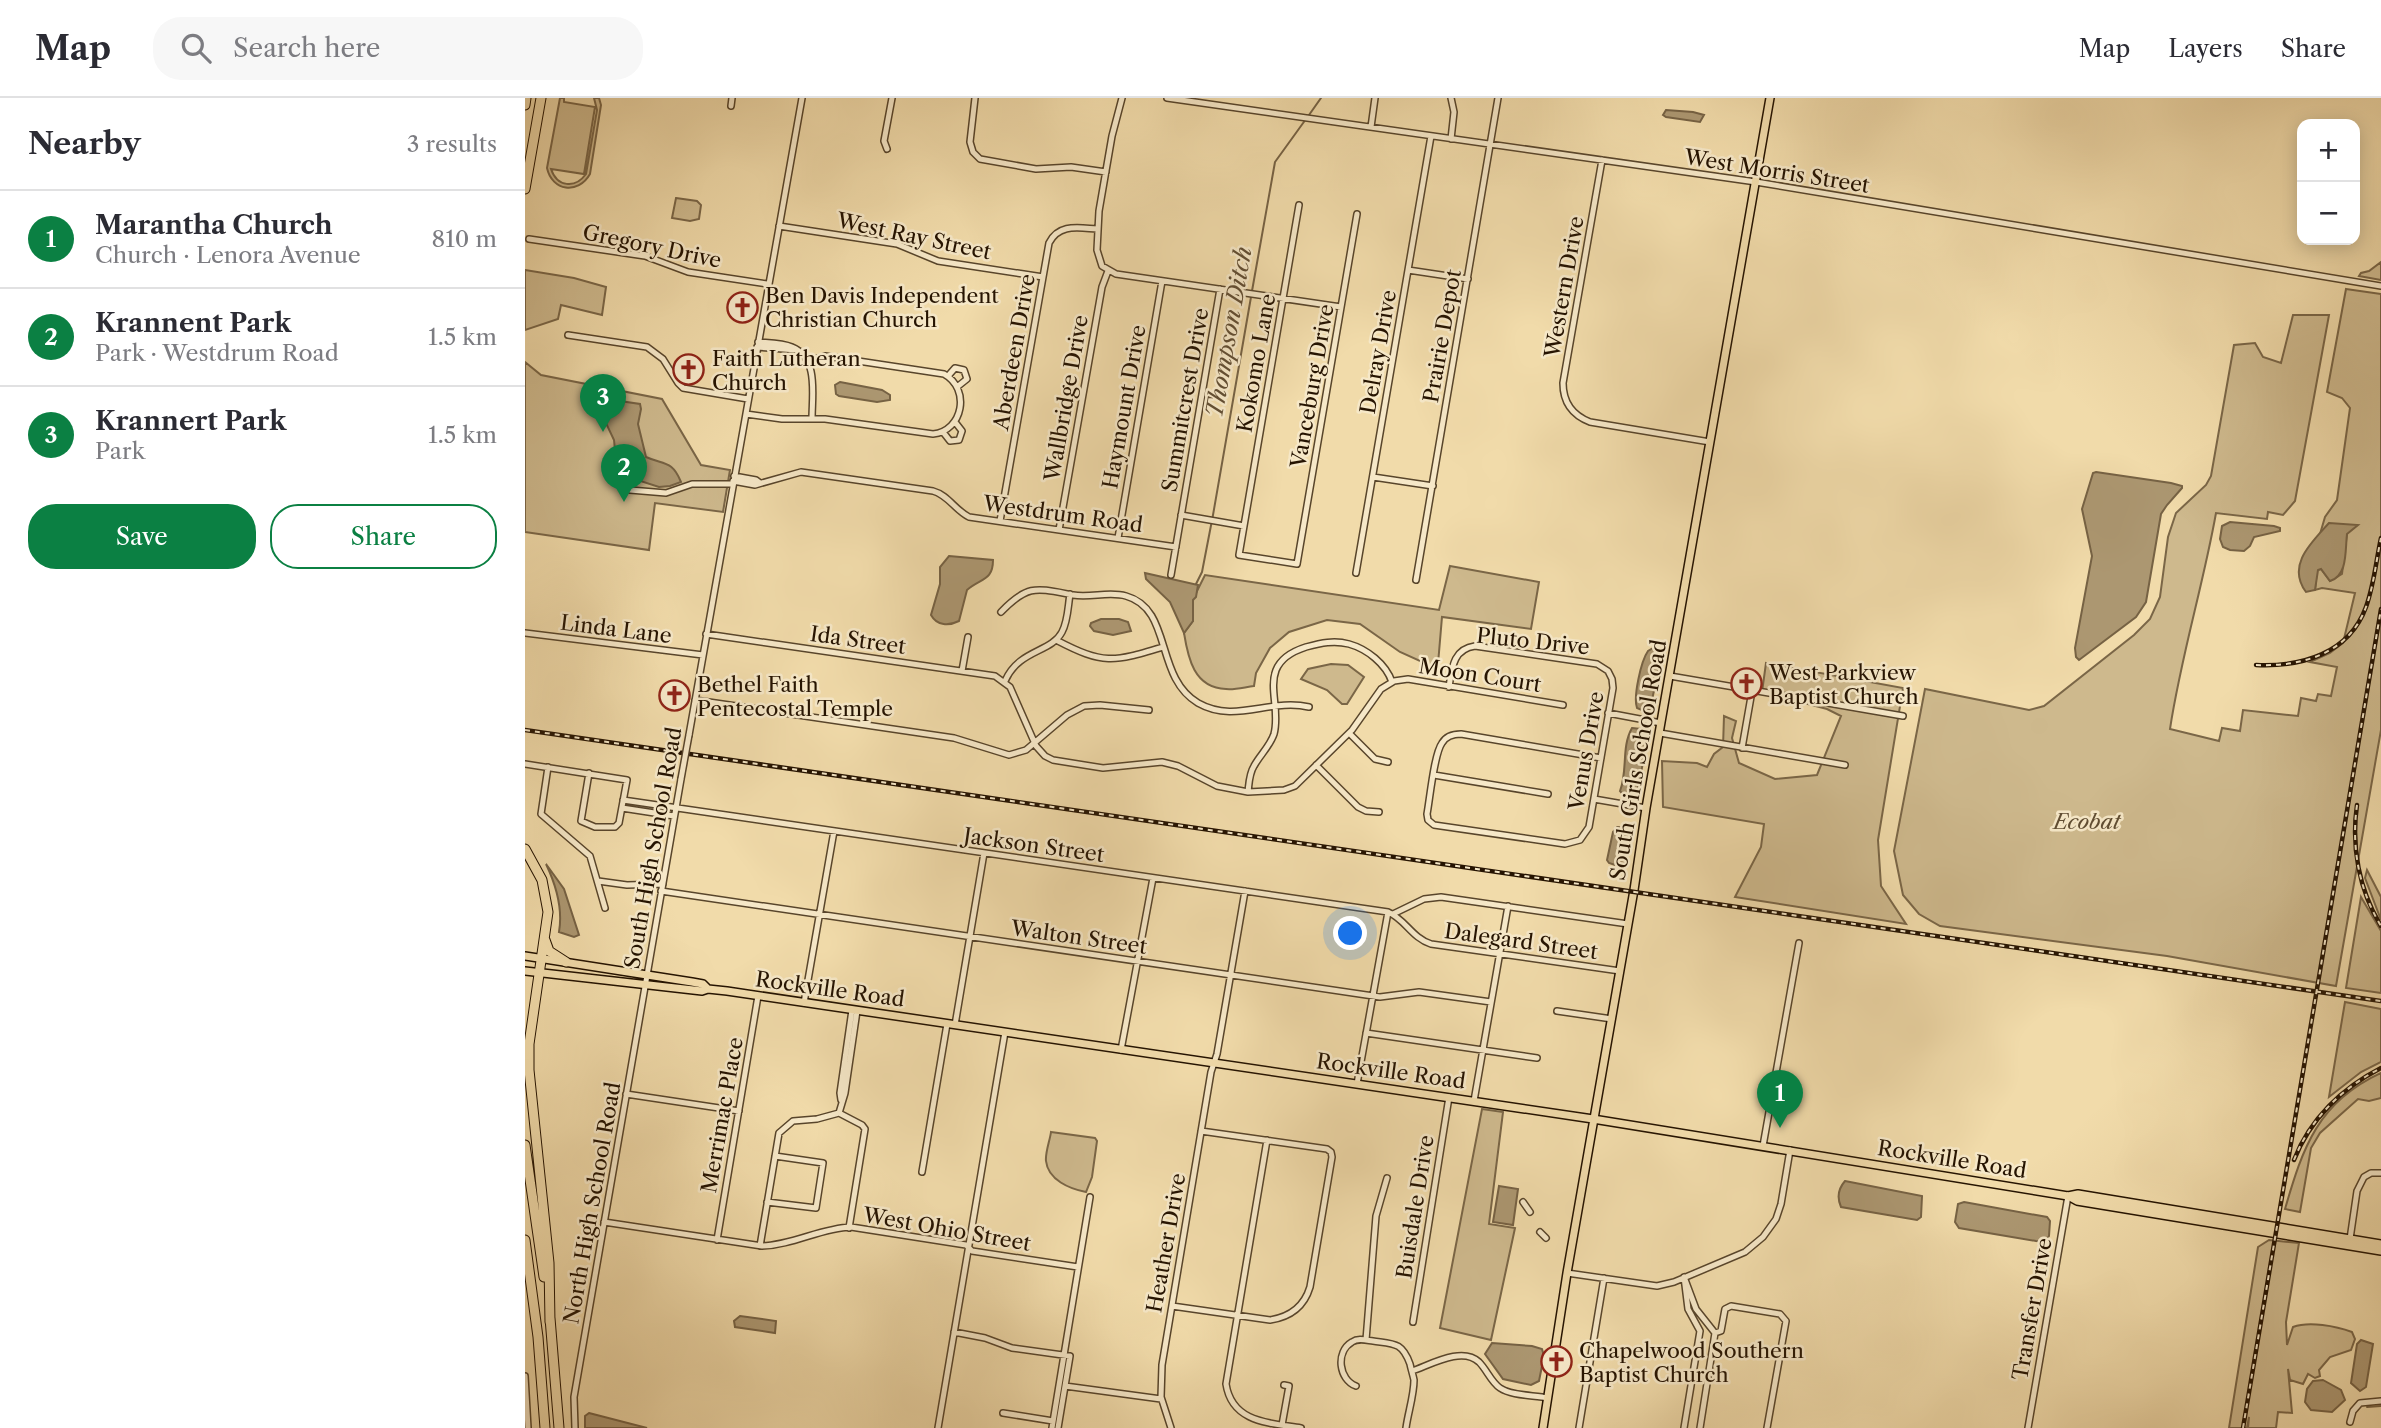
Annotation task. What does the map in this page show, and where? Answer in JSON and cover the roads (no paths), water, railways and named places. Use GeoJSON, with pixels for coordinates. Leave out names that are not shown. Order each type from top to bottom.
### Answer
{"type":"FeatureCollection","features":[{"type":"Feature","properties":{"kind":"highway"},"geometry":{"type":"LineString","coordinates":[[525,105],[526,98]]}},
{"type":"Feature","properties":{"kind":"highway"},"geometry":{"type":"LineString","coordinates":[[525,189],[543,98]]}},
{"type":"Feature","properties":{"kind":"highway"},"geometry":{"type":"LineString","coordinates":[[525,849],[538,870],[548,912],[529,1044],[529,1070],[549,1263],[550,1322]]}},
{"type":"Feature","properties":{"kind":"highway"},"geometry":{"type":"LineString","coordinates":[[544,935],[549,951],[565,962]]}},
{"type":"Feature","properties":{"kind":"highway"},"geometry":{"type":"LineString","coordinates":[[525,1145],[550,1322],[559,1428]]}},
{"type":"Feature","properties":{"kind":"highway"},"geometry":{"type":"LineString","coordinates":[[525,1240],[535,1311],[545,1428]]}},
{"type":"Feature","properties":{"kind":"highway"},"geometry":{"type":"LineString","coordinates":[[525,1282],[535,1311]]}},
{"type":"Feature","properties":{"kind":"main road","name":"South Girls School Road"},"geometry":{"type":"LineString","coordinates":[[1543,1428],[1646,808],[1770,98]]}},
{"type":"Feature","properties":{"kind":"main road","name":"Rockville Road"},"geometry":{"type":"LineString","coordinates":[[525,957],[565,962],[646,979]]}},
{"type":"Feature","properties":{"kind":"main road","name":"Rockville Road"},"geometry":{"type":"LineString","coordinates":[[525,971],[703,984],[708,989],[1449,1097],[2068,1196],[2078,1194],[2349,1242],[2381,1251]]}},
{"type":"Feature","properties":{"kind":"main road","name":"Rockville Road"},"geometry":{"type":"LineString","coordinates":[[2349,1242],[2381,1244]]}},
{"type":"Feature","properties":{"kind":"street"},"geometry":{"type":"LineString","coordinates":[[731,106],[732,98]]}},
{"type":"Feature","properties":{"kind":"street","name":"South High School Road"},"geometry":{"type":"LineString","coordinates":[[646,979],[802,98]]}},
{"type":"Feature","properties":{"kind":"street"},"geometry":{"type":"LineString","coordinates":[[887,149],[884,142],[892,98]]}},
{"type":"Feature","properties":{"kind":"street"},"geometry":{"type":"LineString","coordinates":[[975,98],[970,146],[976,156],[983,160],[1036,169],[1069,166],[1106,172]]}},
{"type":"Feature","properties":{"kind":"street"},"geometry":{"type":"LineString","coordinates":[[1122,98],[1097,229],[1097,256],[1101,265],[1108,271],[1162,281],[1341,307]]}},
{"type":"Feature","properties":{"kind":"street","name":"West Morris Street"},"geometry":{"type":"LineString","coordinates":[[1167,98],[1756,182],[2381,286]]}},
{"type":"Feature","properties":{"kind":"street"},"geometry":{"type":"LineString","coordinates":[[1234,108],[1235,98]]}},
{"type":"Feature","properties":{"kind":"street"},"geometry":{"type":"LineString","coordinates":[[1371,127],[1375,98]]}},
{"type":"Feature","properties":{"kind":"street"},"geometry":{"type":"LineString","coordinates":[[1451,98],[1454,112],[1451,139]]}},
{"type":"Feature","properties":{"kind":"street","name":"Prairie Depot"},"geometry":{"type":"LineString","coordinates":[[1416,580],[1499,98]]}},
{"type":"Feature","properties":{"kind":"street","name":"Delray Drive"},"geometry":{"type":"LineString","coordinates":[[1356,573],[1431,136]]}},
{"type":"Feature","properties":{"kind":"street","name":"Western Drive"},"geometry":{"type":"LineString","coordinates":[[1602,160],[1563,383],[1565,398],[1577,416],[1590,422],[1710,442]]}},
{"type":"Feature","properties":{"kind":"street","name":"Kokomo Lane"},"geometry":{"type":"LineString","coordinates":[[1244,526],[1300,205]]}},
{"type":"Feature","properties":{"kind":"street","name":"Vanceburg Drive"},"geometry":{"type":"LineString","coordinates":[[1244,526],[1239,555],[1297,564],[1357,214]]}},
{"type":"Feature","properties":{"kind":"street","name":"West Ray Street"},"geometry":{"type":"LineString","coordinates":[[779,226],[897,244],[938,261],[1043,277]]}},
{"type":"Feature","properties":{"kind":"street","name":"Aberdeen Drive"},"geometry":{"type":"LineString","coordinates":[[1000,522],[1049,243],[1055,233],[1070,227],[1097,229]]}},
{"type":"Feature","properties":{"kind":"street","name":"Gregory Drive"},"geometry":{"type":"LineString","coordinates":[[530,239],[639,255],[690,273],[767,284]]}},
{"type":"Feature","properties":{"kind":"street","name":"Wallbridge Drive"},"geometry":{"type":"LineString","coordinates":[[1059,530],[1102,287],[1108,271]]}},
{"type":"Feature","properties":{"kind":"street"},"geometry":{"type":"LineString","coordinates":[[1408,271],[1468,279]]}},
{"type":"Feature","properties":{"kind":"street","name":"Haymount Drive"},"geometry":{"type":"LineString","coordinates":[[1118,538],[1162,281]]}},
{"type":"Feature","properties":{"kind":"street","name":"Summitcrest Drive"},"geometry":{"type":"LineString","coordinates":[[1181,515],[1220,289]]}},
{"type":"Feature","properties":{"kind":"street"},"geometry":{"type":"LineString","coordinates":[[568,335],[647,347],[663,359],[683,388],[748,398]]}},
{"type":"Feature","properties":{"kind":"street"},"geometry":{"type":"LineString","coordinates":[[757,344],[791,347],[808,361],[811,372],[812,419]]}},
{"type":"Feature","properties":{"kind":"street"},"geometry":{"type":"LineString","coordinates":[[746,414],[782,419],[812,419],[929,434],[943,432],[955,422],[960,408],[960,395],[948,376],[825,356],[808,361]]}},
{"type":"Feature","properties":{"kind":"street"},"geometry":{"type":"LineString","coordinates":[[948,376],[955,368],[964,370],[967,374],[966,380],[957,387]]}},
{"type":"Feature","properties":{"kind":"street"},"geometry":{"type":"LineString","coordinates":[[943,432],[950,441],[959,440],[963,432],[955,422]]}},
{"type":"Feature","properties":{"kind":"street","name":"Westdrum Road"},"geometry":{"type":"LineString","coordinates":[[630,491],[666,493],[692,484],[733,480],[756,480],[760,483],[801,471],[933,491],[944,496],[966,515],[1000,522],[1176,547]]}},
{"type":"Feature","properties":{"kind":"street"},"geometry":{"type":"LineString","coordinates":[[1373,477],[1433,486]]}},
{"type":"Feature","properties":{"kind":"street"},"geometry":{"type":"LineString","coordinates":[[1171,575],[1181,515],[1244,526]]}},
{"type":"Feature","properties":{"kind":"street"},"geometry":{"type":"LineString","coordinates":[[1001,612],[1016,597],[1029,590],[1087,597],[1121,595],[1139,602],[1153,616],[1174,680],[1198,703],[1228,713],[1248,712],[1273,705],[1309,707]]}},
{"type":"Feature","properties":{"kind":"street"},"geometry":{"type":"LineString","coordinates":[[1070,594],[1064,627],[1056,640],[1023,658],[1012,668],[1005,681],[1040,753],[1048,758],[1103,768],[1162,762],[1178,766],[1217,786],[1248,792],[1290,789],[1349,733],[1378,692],[1392,682],[1385,668],[1359,648],[1338,642],[1319,643],[1295,652],[1281,665],[1274,680],[1273,735],[1252,770],[1248,792]]}},
{"type":"Feature","properties":{"kind":"street","name":"Linda Lane"},"geometry":{"type":"LineString","coordinates":[[525,633],[703,655]]}},
{"type":"Feature","properties":{"kind":"street","name":"Ida Street"},"geometry":{"type":"LineString","coordinates":[[706,634],[963,671],[1005,681]]}},
{"type":"Feature","properties":{"kind":"street"},"geometry":{"type":"LineString","coordinates":[[963,671],[968,637]]}},
{"type":"Feature","properties":{"kind":"street"},"geometry":{"type":"LineString","coordinates":[[1056,640],[1084,655],[1104,660],[1123,659],[1163,647]]}},
{"type":"Feature","properties":{"kind":"street","name":"Pluto Drive"},"geometry":{"type":"LineString","coordinates":[[1449,687],[1454,660],[1461,652],[1476,646],[1603,666]]}},
{"type":"Feature","properties":{"kind":"street","name":"Venus Drive"},"geometry":{"type":"LineString","coordinates":[[1434,775],[1427,814],[1429,821],[1436,825],[1565,844],[1580,839],[1588,830],[1613,682],[1603,666]]}},
{"type":"Feature","properties":{"kind":"street"},"geometry":{"type":"LineString","coordinates":[[1670,676],[1903,716]]}},
{"type":"Feature","properties":{"kind":"street","name":"Moon Court"},"geometry":{"type":"LineString","coordinates":[[1392,682],[1408,679],[1563,705]]}},
{"type":"Feature","properties":{"kind":"street"},"geometry":{"type":"LineString","coordinates":[[1742,748],[1752,691]]}},
{"type":"Feature","properties":{"kind":"street"},"geometry":{"type":"LineString","coordinates":[[695,701],[954,738],[1007,755],[1020,753],[1035,744],[1067,715],[1084,706],[1149,710]]}},
{"type":"Feature","properties":{"kind":"street"},"geometry":{"type":"LineString","coordinates":[[1608,713],[1661,723]]}},
{"type":"Feature","properties":{"kind":"street"},"geometry":{"type":"LineString","coordinates":[[1349,733],[1375,760],[1388,762]]}},
{"type":"Feature","properties":{"kind":"street"},"geometry":{"type":"LineString","coordinates":[[1660,733],[1845,765]]}},
{"type":"Feature","properties":{"kind":"street"},"geometry":{"type":"LineString","coordinates":[[1548,794],[1434,775],[1439,749],[1448,737],[1461,734],[1601,758]]}},
{"type":"Feature","properties":{"kind":"street"},"geometry":{"type":"LineString","coordinates":[[525,764],[589,773],[627,779],[619,823],[615,827],[582,823],[589,773]]}},
{"type":"Feature","properties":{"kind":"street"},"geometry":{"type":"LineString","coordinates":[[1317,765],[1358,807],[1379,812]]}},
{"type":"Feature","properties":{"kind":"street"},"geometry":{"type":"LineString","coordinates":[[548,767],[541,813],[588,854],[605,908]]}},
{"type":"Feature","properties":{"kind":"street"},"geometry":{"type":"LineString","coordinates":[[1594,799],[1646,808]]}},
{"type":"Feature","properties":{"kind":"street","name":"Jackson Street"},"geometry":{"type":"LineString","coordinates":[[623,800],[1390,913]]}},
{"type":"Feature","properties":{"kind":"street"},"geometry":{"type":"LineString","coordinates":[[622,808],[674,816]]}},
{"type":"Feature","properties":{"kind":"street"},"geometry":{"type":"LineString","coordinates":[[804,1003],[834,831]]}},
{"type":"Feature","properties":{"kind":"street"},"geometry":{"type":"LineString","coordinates":[[922,1172],[984,853]]}},
{"type":"Feature","properties":{"kind":"street"},"geometry":{"type":"LineString","coordinates":[[1121,1050],[1153,878]]}},
{"type":"Feature","properties":{"kind":"street"},"geometry":{"type":"LineString","coordinates":[[598,881],[627,885],[663,884]]}},
{"type":"Feature","properties":{"kind":"street","name":"Walton Street"},"geometry":{"type":"LineString","coordinates":[[661,891],[1373,996],[1387,997],[1419,992],[1491,1002]]}},
{"type":"Feature","properties":{"kind":"street","name":"Heather Drive"},"geometry":{"type":"LineString","coordinates":[[1171,1428],[1161,1399],[1161,1374],[1201,1131],[1245,891]]}},
{"type":"Feature","properties":{"kind":"street"},"geometry":{"type":"LineString","coordinates":[[1357,1084],[1390,913],[1435,897],[1628,924]]}},
{"type":"Feature","properties":{"kind":"street"},"geometry":{"type":"LineString","coordinates":[[1474,1101],[1508,906]]}},
{"type":"Feature","properties":{"kind":"street","name":"Dalegard Street"},"geometry":{"type":"LineString","coordinates":[[1390,913],[1424,942],[1620,971]]}},
{"type":"Feature","properties":{"kind":"street"},"geometry":{"type":"LineString","coordinates":[[1763,1146],[1799,943]]}},
{"type":"Feature","properties":{"kind":"street","name":"North High School Road"},"geometry":{"type":"LineString","coordinates":[[575,1428],[574,1397],[646,979]]}},
{"type":"Feature","properties":{"kind":"street","name":"Merrimac Place"},"geometry":{"type":"LineString","coordinates":[[717,1240],[758,996]]}},
{"type":"Feature","properties":{"kind":"street"},"geometry":{"type":"LineString","coordinates":[[839,1113],[845,1093],[854,1011]]}},
{"type":"Feature","properties":{"kind":"street"},"geometry":{"type":"LineString","coordinates":[[1557,1011],[1612,1019]]}},
{"type":"Feature","properties":{"kind":"street"},"geometry":{"type":"LineString","coordinates":[[938,1428],[1005,1032]]}},
{"type":"Feature","properties":{"kind":"street"},"geometry":{"type":"LineString","coordinates":[[1366,1033],[1537,1058]]}},
{"type":"Feature","properties":{"kind":"street"},"geometry":{"type":"LineString","coordinates":[[626,1094],[739,1111]]}},
{"type":"Feature","properties":{"kind":"street","name":"Buisdale Drive"},"geometry":{"type":"LineString","coordinates":[[1413,1322],[1449,1097]]}},
{"type":"Feature","properties":{"kind":"street"},"geometry":{"type":"LineString","coordinates":[[760,1246],[779,1133],[786,1125],[839,1113],[865,1129],[849,1228]]}},
{"type":"Feature","properties":{"kind":"street"},"geometry":{"type":"LineString","coordinates":[[1172,1306],[1276,1319],[1292,1313],[1305,1300],[1310,1287],[1332,1157],[1328,1149],[1201,1131]]}},
{"type":"Feature","properties":{"kind":"street"},"geometry":{"type":"LineString","coordinates":[[1268,1140],[1226,1379],[1229,1396],[1236,1408],[1250,1418],[1301,1428]]}},
{"type":"Feature","properties":{"kind":"street"},"geometry":{"type":"LineString","coordinates":[[1567,1273],[1657,1286],[1684,1278],[1745,1252],[1767,1233],[1780,1208],[1790,1150]]}},
{"type":"Feature","properties":{"kind":"street"},"geometry":{"type":"LineString","coordinates":[[767,1202],[815,1208],[823,1163],[775,1156]]}},
{"type":"Feature","properties":{"kind":"street"},"geometry":{"type":"LineString","coordinates":[[2349,1242],[2360,1182],[2371,1173],[2381,1173]]}},
{"type":"Feature","properties":{"kind":"street"},"geometry":{"type":"LineString","coordinates":[[1366,1340],[1377,1214],[1387,1178]]}},
{"type":"Feature","properties":{"kind":"street","name":"Transfer Drive"},"geometry":{"type":"LineString","coordinates":[[2028,1428],[2068,1196]]}},
{"type":"Feature","properties":{"kind":"street"},"geometry":{"type":"LineString","coordinates":[[1058,1428],[1078,1267],[1090,1197]]}},
{"type":"Feature","properties":{"kind":"street"},"geometry":{"type":"LineString","coordinates":[[1523,1202],[1530,1212]]}},
{"type":"Feature","properties":{"kind":"street","name":"West Ohio Street"},"geometry":{"type":"LineString","coordinates":[[604,1222],[760,1246],[779,1244],[836,1228],[849,1228],[966,1245],[972,1251],[1078,1267]]}},
{"type":"Feature","properties":{"kind":"street"},"geometry":{"type":"LineString","coordinates":[[1540,1232],[1546,1238]]}},
{"type":"Feature","properties":{"kind":"street"},"geometry":{"type":"LineString","coordinates":[[1579,1428],[1604,1278]]}},
{"type":"Feature","properties":{"kind":"street"},"geometry":{"type":"LineString","coordinates":[[1684,1278],[1688,1309],[1700,1331],[1684,1428]]}},
{"type":"Feature","properties":{"kind":"street"},"geometry":{"type":"LineString","coordinates":[[1684,1278],[1696,1309],[1715,1333],[1700,1428]]}},
{"type":"Feature","properties":{"kind":"street"},"geometry":{"type":"LineString","coordinates":[[1715,1333],[1721,1331],[1727,1307],[1784,1315],[1786,1321],[1767,1428]]}},
{"type":"Feature","properties":{"kind":"street"},"geometry":{"type":"LineString","coordinates":[[954,1332],[985,1338],[1013,1348],[1067,1356]]}},
{"type":"Feature","properties":{"kind":"street"},"geometry":{"type":"LineString","coordinates":[[1356,1386],[1347,1382],[1343,1376],[1344,1352],[1353,1341],[1366,1340],[1401,1347],[1412,1371],[1413,1383],[1406,1428]]}},
{"type":"Feature","properties":{"kind":"street"},"geometry":{"type":"LineString","coordinates":[[1052,1428],[1067,1356]]}},
{"type":"Feature","properties":{"kind":"street"},"geometry":{"type":"LineString","coordinates":[[1412,1371],[1455,1356],[1466,1356],[1478,1361],[1494,1383],[1503,1390],[1548,1398]]}},
{"type":"Feature","properties":{"kind":"street"},"geometry":{"type":"LineString","coordinates":[[525,1376],[528,1428]]}},
{"type":"Feature","properties":{"kind":"street"},"geometry":{"type":"LineString","coordinates":[[1282,1425],[1289,1385],[1284,1385]]}},
{"type":"Feature","properties":{"kind":"street"},"geometry":{"type":"LineString","coordinates":[[1065,1386],[1161,1399]]}},
{"type":"Feature","properties":{"kind":"street"},"geometry":{"type":"LineString","coordinates":[[2350,1422],[2360,1403],[2381,1401]]}},
{"type":"Feature","properties":{"kind":"street"},"geometry":{"type":"LineString","coordinates":[[1003,1413],[1053,1421]]}},
{"type":"Feature","properties":{"kind":"waterway","name":"Thompson Ditch"},"geometry":{"type":"LineString","coordinates":[[1309,115],[1321,98]]}},
{"type":"Feature","properties":{"kind":"waterway","name":"Thompson Ditch"},"geometry":{"type":"LineString","coordinates":[[1252,291],[1275,162],[1306,119]]}},
{"type":"Feature","properties":{"kind":"waterway","name":"Thompson Ditch"},"geometry":{"type":"LineString","coordinates":[[1196,584],[1202,572],[1213,515],[1251,297]]}},
{"type":"Feature","properties":{"kind":"waterway"},"geometry":{"type":"LineString","coordinates":[[2367,1407],[2381,1406]]}},
{"type":"Feature","properties":{"kind":"railway"},"geometry":{"type":"LineString","coordinates":[[2256,665],[2306,660],[2336,647],[2348,636],[2366,607],[2381,538]]}},
{"type":"Feature","properties":{"kind":"railway"},"geometry":{"type":"LineString","coordinates":[[2243,1428],[2381,609]]}},
{"type":"Feature","properties":{"kind":"railway"},"geometry":{"type":"LineString","coordinates":[[525,730],[2381,1001]]}},
{"type":"Feature","properties":{"kind":"railway"},"geometry":{"type":"LineString","coordinates":[[2357,805],[2355,837],[2359,868],[2367,898],[2381,926]]}},
{"type":"Feature","properties":{"kind":"railway"},"geometry":{"type":"LineString","coordinates":[[2294,1160],[2309,1131],[2329,1106],[2353,1085],[2381,1068]]}},
{"type":"Feature","properties":{"kind":"place","name":"Ben Davis Independent Christian Church"},"geometry":{"type":"Point","coordinates":[742,307]}},
{"type":"Feature","properties":{"kind":"place","name":"Faith Lutheran Church"},"geometry":{"type":"Point","coordinates":[689,370]}},
{"type":"Feature","properties":{"kind":"place","name":"Krannert Park"},"geometry":{"type":"Point","coordinates":[603,432]}},
{"type":"Feature","properties":{"kind":"place","name":"Krannent Park"},"geometry":{"type":"Point","coordinates":[624,502]}},
{"type":"Feature","properties":{"kind":"place","name":"West Parkview Baptist Church"},"geometry":{"type":"Point","coordinates":[1746,684]}},
{"type":"Feature","properties":{"kind":"place","name":"Bethel Faith Pentecostal Temple"},"geometry":{"type":"Point","coordinates":[674,696]}},
{"type":"Feature","properties":{"kind":"place","name":"Marantha Church"},"geometry":{"type":"Point","coordinates":[1780,1128]}},
{"type":"Feature","properties":{"kind":"place","name":"Chapelwood Southern Baptist Church"},"geometry":{"type":"Point","coordinates":[1556,1362]}},
{"type":"Feature","properties":{"kind":"park label","name":"Ecobat"},"geometry":{"type":"Point","coordinates":[2087,821]}}]}
